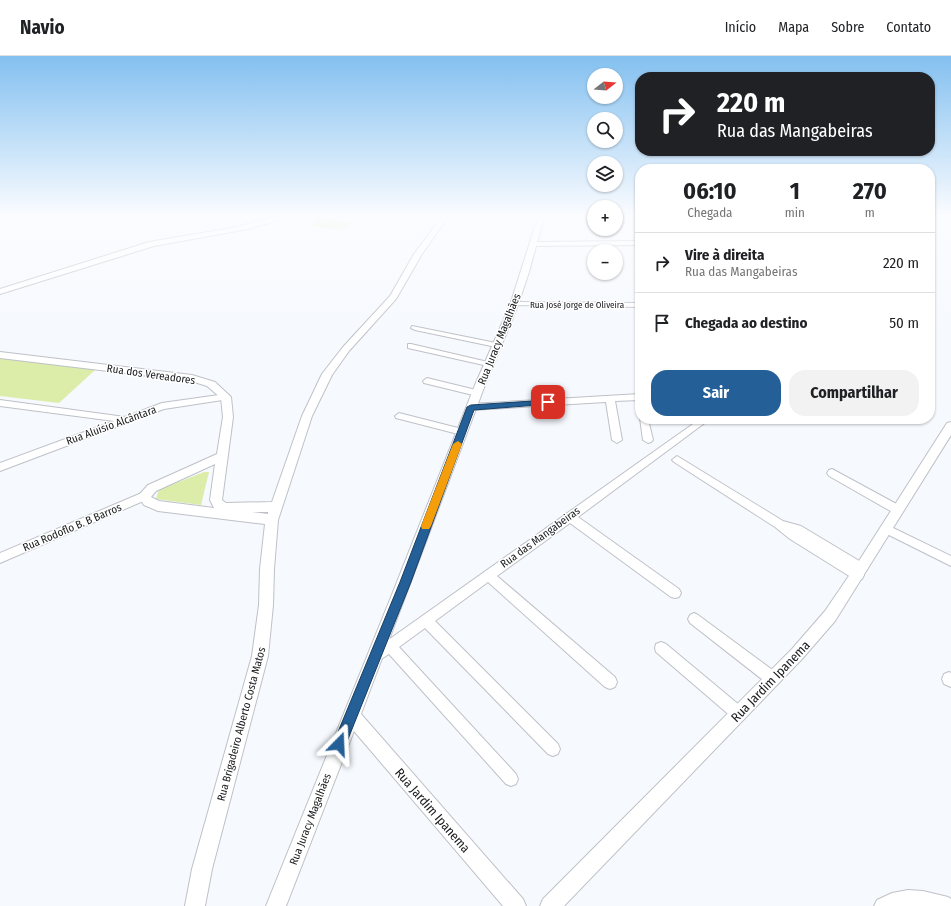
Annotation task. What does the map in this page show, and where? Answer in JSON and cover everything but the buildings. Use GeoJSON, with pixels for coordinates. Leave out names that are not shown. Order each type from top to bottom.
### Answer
{"type":"FeatureCollection","features":[{"type":"Feature","properties":{"kind":"street"},"geometry":{"type":"LineString","coordinates":[[0,292],[112,257]]}},
{"type":"Feature","properties":{"kind":"street","name":"Rua Brigadeiro Alberto Costa Matos"},"geometry":{"type":"LineString","coordinates":[[198,903],[204,862],[260,656],[264,632],[267,569],[274,513],[307,416],[328,374],[346,349],[393,297],[416,257]]}},
{"type":"Feature","properties":{"kind":"street","name":"Rua Juracy Magalhães"},"geometry":{"type":"LineString","coordinates":[[276,906],[405,582],[488,364],[514,304],[530,257]]}},
{"type":"Feature","properties":{"kind":"street","name":"Rua José Jorge de Oliveira"},"geometry":{"type":"LineString","coordinates":[[514,304],[635,305]]}},
{"type":"Feature","properties":{"kind":"street"},"geometry":{"type":"LineString","coordinates":[[415,328],[496,345]]}},
{"type":"Feature","properties":{"kind":"street"},"geometry":{"type":"LineString","coordinates":[[411,346],[488,364]]}},
{"type":"Feature","properties":{"kind":"street","name":"Rua dos Vereadores"},"geometry":{"type":"LineString","coordinates":[[0,355],[192,378],[211,384],[226,397]]}},
{"type":"Feature","properties":{"kind":"street"},"geometry":{"type":"LineString","coordinates":[[427,381],[477,392]]}},
{"type":"Feature","properties":{"kind":"street"},"geometry":{"type":"LineString","coordinates":[[226,397],[228,417],[216,500],[219,506],[226,508],[274,513]]}},
{"type":"Feature","properties":{"kind":"street","name":"Rua Aluísio Alcântara"},"geometry":{"type":"LineString","coordinates":[[0,467],[124,419],[162,406],[226,397]]}},
{"type":"Feature","properties":{"kind":"street"},"geometry":{"type":"LineString","coordinates":[[471,407],[635,398]]}},
{"type":"Feature","properties":{"kind":"street"},"geometry":{"type":"LineString","coordinates":[[610,399],[617,440]]}},
{"type":"Feature","properties":{"kind":"street"},"geometry":{"type":"LineString","coordinates":[[0,403],[124,419]]}},
{"type":"Feature","properties":{"kind":"street"},"geometry":{"type":"LineString","coordinates":[[399,416],[462,432]]}},
{"type":"Feature","properties":{"kind":"street"},"geometry":{"type":"LineString","coordinates":[[645,424],[648,440]]}},
{"type":"Feature","properties":{"kind":"street","name":"Rua das Mangabeiras"},"geometry":{"type":"LineString","coordinates":[[375,657],[699,424]]}},
{"type":"Feature","properties":{"kind":"street","name":"Rua Jardim Ipanema"},"geometry":{"type":"LineString","coordinates":[[550,906],[773,679],[830,616],[887,529],[951,426]]}},
{"type":"Feature","properties":{"kind":"street"},"geometry":{"type":"LineString","coordinates":[[223,456],[152,488],[144,496],[148,502],[158,506],[274,513]]}},
{"type":"Feature","properties":{"kind":"street"},"geometry":{"type":"LineString","coordinates":[[677,460],[779,524],[794,536],[860,571]]}},
{"type":"Feature","properties":{"kind":"street"},"geometry":{"type":"LineString","coordinates":[[832,473],[898,510]]}},
{"type":"Feature","properties":{"kind":"street","name":"Rua Rodoflo B. B Barros"},"geometry":{"type":"LineString","coordinates":[[0,558],[144,496]]}},
{"type":"Feature","properties":{"kind":"street"},"geometry":{"type":"LineString","coordinates":[[569,516],[676,593]]}},
{"type":"Feature","properties":{"kind":"street"},"geometry":{"type":"LineString","coordinates":[[887,529],[951,561]]}},
{"type":"Feature","properties":{"kind":"street"},"geometry":{"type":"LineString","coordinates":[[488,575],[610,682]]}},
{"type":"Feature","properties":{"kind":"street"},"geometry":{"type":"LineString","coordinates":[[694,619],[773,679]]}},
{"type":"Feature","properties":{"kind":"street"},"geometry":{"type":"LineString","coordinates":[[426,620],[553,749]]}},
{"type":"Feature","properties":{"kind":"street"},"geometry":{"type":"LineString","coordinates":[[390,646],[511,779]]}},
{"type":"Feature","properties":{"kind":"street"},"geometry":{"type":"LineString","coordinates":[[661,648],[739,714]]}},
{"type":"Feature","properties":{"kind":"street","name":"Rua Jardim Ipanema"},"geometry":{"type":"LineString","coordinates":[[351,715],[516,906]]}},
{"type":"Feature","properties":{"kind":"street"},"geometry":{"type":"LineString","coordinates":[[883,906],[893,901],[918,898],[948,906]]}},
{"type":"Feature","properties":{"kind":"green space"},"geometry":{"type":"Polygon","coordinates":[[[0,356],[95,370],[59,403],[0,396],[0,356]]]}},
{"type":"Feature","properties":{"kind":"green space"},"geometry":{"type":"Polygon","coordinates":[[[204,472],[209,472],[201,505],[156,499],[158,492],[161,489],[204,472]]]}},
{"type":"Feature","properties":{"kind":"slow traffic"},"geometry":{"type":"LineString","coordinates":[[426,526],[458,444]]}},
{"type":"Feature","properties":{"kind":"route"},"geometry":{"type":"LineString","coordinates":[[339,744],[405,582],[471,407],[548,402]]}}]}
